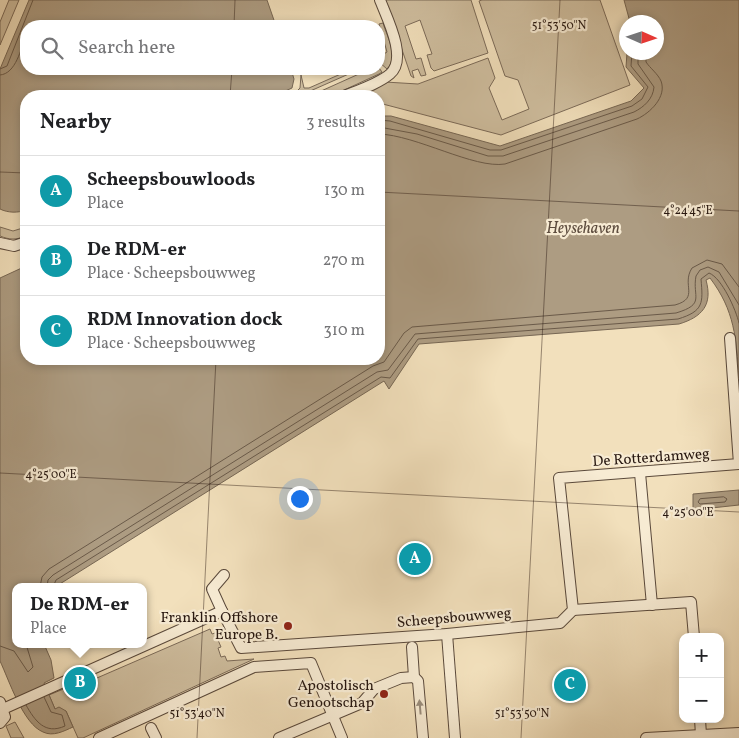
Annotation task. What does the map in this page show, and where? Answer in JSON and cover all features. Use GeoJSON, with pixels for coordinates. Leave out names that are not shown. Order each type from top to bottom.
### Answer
{"type":"FeatureCollection","features":[{"type":"Feature","properties":{"kind":"street"},"geometry":{"type":"LineString","coordinates":[[357,90],[386,77],[393,71],[398,62],[398,51],[380,0]]}},
{"type":"Feature","properties":{"kind":"street"},"geometry":{"type":"LineString","coordinates":[[0,243],[14,246],[20,244]]}},
{"type":"Feature","properties":{"kind":"street","name":"De Rotterdamweg"},"geometry":{"type":"LineString","coordinates":[[573,610],[559,478],[739,464],[730,338]]}},
{"type":"Feature","properties":{"kind":"street"},"geometry":{"type":"LineString","coordinates":[[640,473],[652,605]]}},
{"type":"Feature","properties":{"kind":"street","name":"Scheepsbouwweg"},"geometry":{"type":"LineString","coordinates":[[224,575],[212,588],[241,648],[447,634],[560,623],[573,610]]}},
{"type":"Feature","properties":{"kind":"street"},"geometry":{"type":"LineString","coordinates":[[573,610],[691,602],[694,633]]}},
{"type":"Feature","properties":{"kind":"street"},"geometry":{"type":"LineString","coordinates":[[147,645],[222,611]]}},
{"type":"Feature","properties":{"kind":"street"},"geometry":{"type":"LineString","coordinates":[[447,634],[455,738]]}},
{"type":"Feature","properties":{"kind":"street"},"geometry":{"type":"LineString","coordinates":[[0,723],[5,717],[2,706],[15,703],[139,648]]}},
{"type":"Feature","properties":{"kind":"street"},"geometry":{"type":"LineString","coordinates":[[412,648],[414,677],[418,681],[423,738]]}},
{"type":"Feature","properties":{"kind":"street"},"geometry":{"type":"LineString","coordinates":[[99,738],[254,667],[311,663],[342,738]]}},
{"type":"Feature","properties":{"kind":"street"},"geometry":{"type":"LineString","coordinates":[[279,738],[362,703],[374,689],[400,678],[414,677]]}},
{"type":"Feature","properties":{"kind":"street"},"geometry":{"type":"LineString","coordinates":[[700,723],[701,735]]}},
{"type":"Feature","properties":{"kind":"street"},"geometry":{"type":"LineString","coordinates":[[646,738],[739,733]]}},
{"type":"Feature","properties":{"kind":"shaded area"},"geometry":{"type":"Polygon","coordinates":[[[9,0],[19,0],[0,45],[0,22],[9,0]]]}},
{"type":"Feature","properties":{"kind":"shaded area"},"geometry":{"type":"Polygon","coordinates":[[[385,0],[471,0],[488,53],[434,71],[431,68],[427,55],[432,54],[420,20],[405,26],[416,59],[421,58],[426,75],[421,76],[418,69],[412,71],[414,78],[411,76],[385,0]]]}},
{"type":"Feature","properties":{"kind":"shaded area"},"geometry":{"type":"Polygon","coordinates":[[[600,0],[619,54],[619,60],[621,60],[630,85],[501,135],[385,105],[385,90],[367,90],[385,82],[418,84],[488,58],[495,78],[489,88],[502,120],[529,109],[518,80],[505,76],[479,1],[600,0]]]}},
{"type":"Feature","properties":{"kind":"shaded area"},"geometry":{"type":"Polygon","coordinates":[[[385,29],[392,52],[392,58],[387,69],[385,67],[385,53],[387,52],[385,29]]]}},
{"type":"Feature","properties":{"kind":"shaded area"},"geometry":{"type":"Polygon","coordinates":[[[301,75],[304,88],[309,88],[338,75],[346,75],[313,90],[298,90],[300,88],[301,75]]]}},
{"type":"Feature","properties":{"kind":"shaded area"},"geometry":{"type":"Polygon","coordinates":[[[357,75],[377,75],[344,90],[323,90],[357,75]]]}},
{"type":"Feature","properties":{"kind":"shaded area"},"geometry":{"type":"Polygon","coordinates":[[[0,227],[13,231],[20,229],[20,238],[13,239],[0,236],[0,227]]]}},
{"type":"Feature","properties":{"kind":"shaded area"},"geometry":{"type":"Polygon","coordinates":[[[210,629],[212,634],[215,633],[221,647],[218,648],[221,657],[225,656],[227,661],[254,659],[83,738],[78,738],[66,711],[55,709],[49,695],[78,683],[87,676],[90,681],[210,629]]]}},
{"type":"Feature","properties":{"kind":"shaded area"},"geometry":{"type":"Polygon","coordinates":[[[15,722],[24,738],[11,738],[6,726],[15,722]]]}},
{"type":"Feature","properties":{"kind":"water"},"geometry":{"type":"Polygon","coordinates":[[[29,0],[267,0],[274,20],[21,20],[29,0]]]}},
{"type":"Feature","properties":{"kind":"water","name":"Heysehaven"},"geometry":{"type":"Polygon","coordinates":[[[624,0],[739,0],[739,378],[733,325],[725,302],[710,278],[706,280],[708,296],[704,309],[694,318],[679,324],[419,344],[389,389],[384,381],[61,583],[12,583],[12,648],[46,648],[51,660],[54,678],[44,683],[55,709],[59,707],[66,711],[73,727],[51,734],[43,732],[36,727],[23,711],[0,661],[0,278],[20,269],[20,365],[385,365],[385,116],[391,116],[500,146],[631,101],[644,88],[626,67],[626,60],[664,60],[664,15],[628,15],[624,0]]]}},
{"type":"Feature","properties":{"kind":"water"},"geometry":{"type":"Polygon","coordinates":[[[20,21],[20,75],[293,75],[294,79],[292,88],[288,90],[20,90],[20,212],[13,212],[0,209],[0,69],[20,21]]]}},
{"type":"Feature","properties":{"kind":"water"},"geometry":{"type":"Polygon","coordinates":[[[739,490],[739,505],[693,510],[693,494],[739,490]]]}},
{"type":"Feature","properties":{"kind":"place","name":"Scheepsbouwloods"},"geometry":{"type":"Point","coordinates":[415,559]}},
{"type":"Feature","properties":{"kind":"place","name":"Franklin Offshore Europe B."},"geometry":{"type":"Point","coordinates":[288,626]}},
{"type":"Feature","properties":{"kind":"place","name":"De RDM-er"},"geometry":{"type":"Point","coordinates":[80,683]}},
{"type":"Feature","properties":{"kind":"place","name":"RDM Innovation dock"},"geometry":{"type":"Point","coordinates":[570,685]}},
{"type":"Feature","properties":{"kind":"place","name":"Apostolisch Genootschap"},"geometry":{"type":"Point","coordinates":[384,694]}}]}
